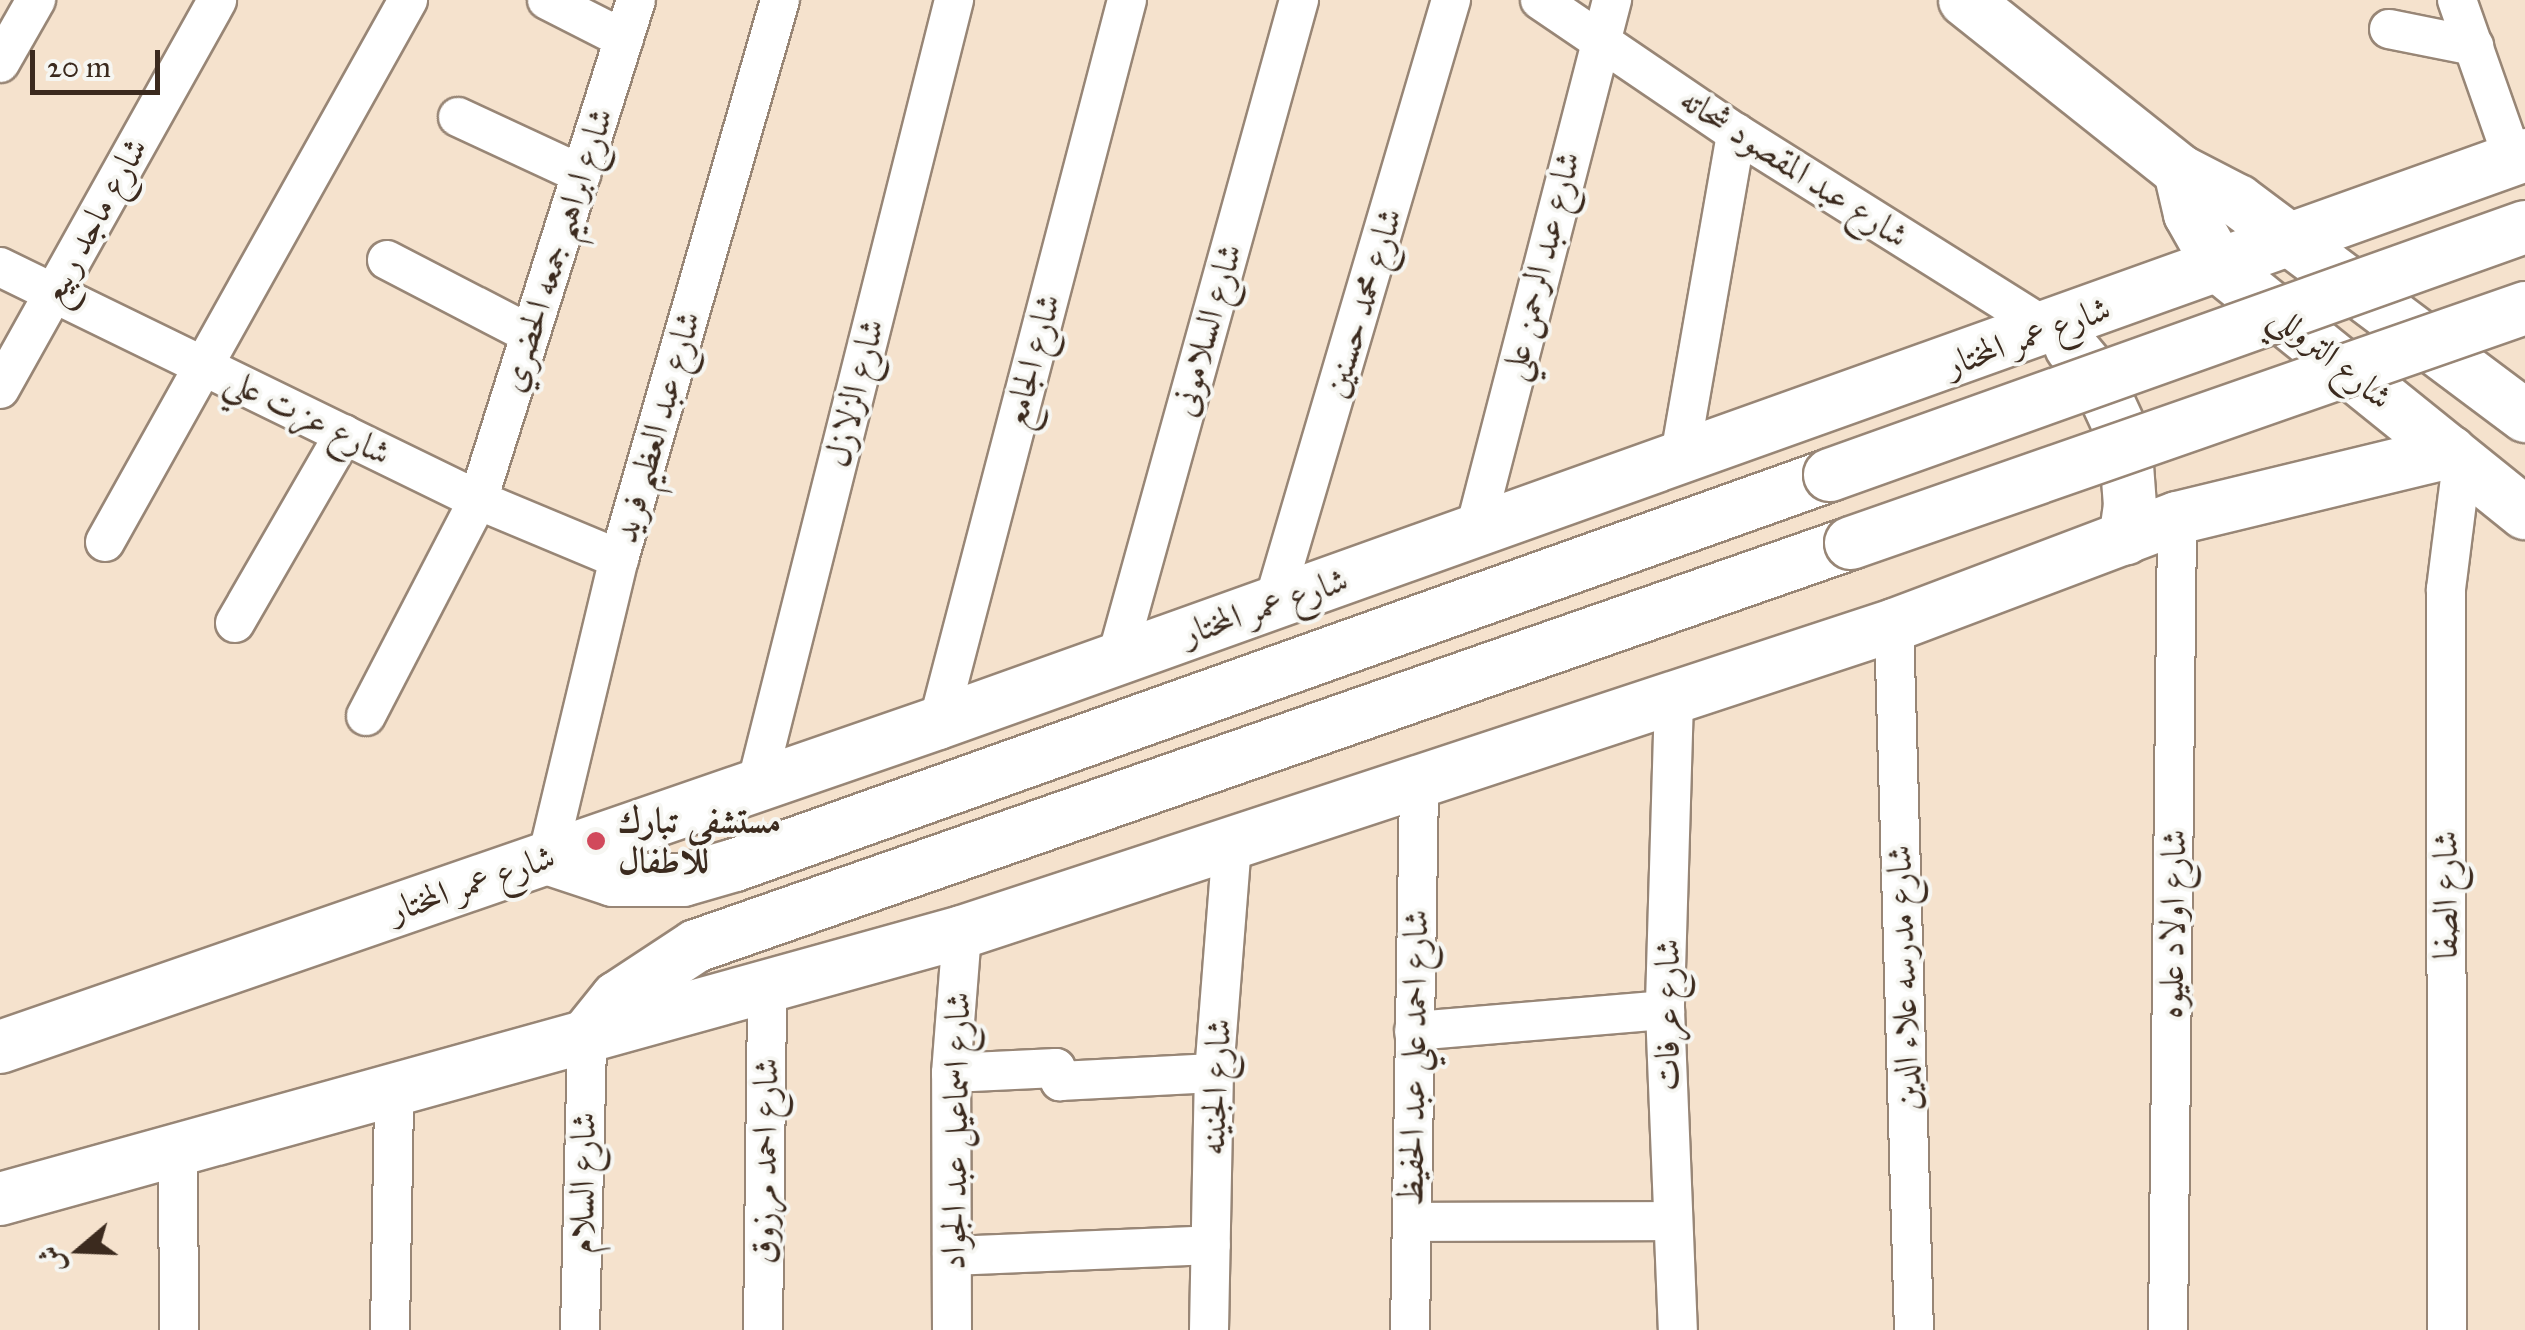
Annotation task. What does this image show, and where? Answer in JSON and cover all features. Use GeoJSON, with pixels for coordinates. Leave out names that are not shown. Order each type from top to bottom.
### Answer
{"type":"FeatureCollection","features":[{"type":"Feature","properties":{"kind":"main road","name":"شارع التروللي"},"geometry":{"type":"LineString","coordinates":[[1965,0],[2180,171],[2238,201],[2525,416]]}},
{"type":"Feature","properties":{"kind":"main road","name":"شارع عمر المختار"},"geometry":{"type":"LineString","coordinates":[[0,1047],[938,723],[2050,330],[2519,157]]}},
{"type":"Feature","properties":{"kind":"main road","name":"شارع التروللي"},"geometry":{"type":"LineString","coordinates":[[2180,171],[2190,214],[2220,267],[2525,513]]}},
{"type":"Feature","properties":{"kind":"main road"},"geometry":{"type":"LineString","coordinates":[[547,858],[613,880],[683,880],[718,870],[2525,227]]}},
{"type":"Feature","properties":{"kind":"main road"},"geometry":{"type":"LineString","coordinates":[[587,1036],[629,988],[696,946],[2525,308]]}},
{"type":"Feature","properties":{"kind":"main road"},"geometry":{"type":"LineString","coordinates":[[2050,330],[2076,352],[2114,407],[2130,472],[2124,538]]}},
{"type":"Feature","properties":{"kind":"main road"},"geometry":{"type":"LineString","coordinates":[[0,1199],[587,1036],[766,992],[1418,786],[1894,626],[2177,518],[2456,457]]}},
{"type":"Feature","properties":{"kind":"street"},"geometry":{"type":"LineString","coordinates":[[0,63],[36,0]]}},
{"type":"Feature","properties":{"kind":"street","name":"شارع ماجد ربيع"},"geometry":{"type":"LineString","coordinates":[[0,389],[217,0]]}},
{"type":"Feature","properties":{"kind":"street"},"geometry":{"type":"LineString","coordinates":[[105,542],[408,0]]}},
{"type":"Feature","properties":{"kind":"street"},"geometry":{"type":"LineString","coordinates":[[547,0],[624,40]]}},
{"type":"Feature","properties":{"kind":"street","name":"شارع ابراهيم جمعه الحضري"},"geometry":{"type":"LineString","coordinates":[[366,716],[478,500],[636,0]]}},
{"type":"Feature","properties":{"kind":"street","name":"شارع عبد العظيم فريد"},"geometry":{"type":"LineString","coordinates":[[547,858],[619,559],[780,0]]}},
{"type":"Feature","properties":{"kind":"street","name":"شارع الزلازل"},"geometry":{"type":"LineString","coordinates":[[756,786],[954,0]]}},
{"type":"Feature","properties":{"kind":"street","name":"شارع الجامع"},"geometry":{"type":"LineString","coordinates":[[938,723],[1126,0]]}},
{"type":"Feature","properties":{"kind":"street","name":"شارع السلامونى"},"geometry":{"type":"LineString","coordinates":[[1116,660],[1300,0]]}},
{"type":"Feature","properties":{"kind":"street","name":"شارع محمد حسنين"},"geometry":{"type":"LineString","coordinates":[[1273,604],[1451,0]]}},
{"type":"Feature","properties":{"kind":"street","name":"شارع عبد المقصود شحاته"},"geometry":{"type":"LineString","coordinates":[[1540,0],[1736,134],[2050,330]]}},
{"type":"Feature","properties":{"kind":"street","name":"شارع عبد الرحمن علي"},"geometry":{"type":"LineString","coordinates":[[1474,533],[1597,39],[1612,0]]}},
{"type":"Feature","properties":{"kind":"street"},"geometry":{"type":"LineString","coordinates":[[2457,0],[2519,157]]}},
{"type":"Feature","properties":{"kind":"street"},"geometry":{"type":"LineString","coordinates":[[2389,29],[2474,46]]}},
{"type":"Feature","properties":{"kind":"street"},"geometry":{"type":"LineString","coordinates":[[458,116],[581,174]]}},
{"type":"Feature","properties":{"kind":"street"},"geometry":{"type":"LineString","coordinates":[[1679,460],[1736,134]]}},
{"type":"Feature","properties":{"kind":"street"},"geometry":{"type":"LineString","coordinates":[[387,260],[530,334]]}},
{"type":"Feature","properties":{"kind":"street","name":"شارع عزت علي"},"geometry":{"type":"LineString","coordinates":[[0,268],[478,500],[619,559]]}},
{"type":"Feature","properties":{"kind":"street"},"geometry":{"type":"LineString","coordinates":[[235,624],[344,434]]}},
{"type":"Feature","properties":{"kind":"street","name":"شارع الصفا"},"geometry":{"type":"LineString","coordinates":[[2447,1330],[2446,589],[2456,457]]}},
{"type":"Feature","properties":{"kind":"street","name":"شارع اولاد عليوه"},"geometry":{"type":"LineString","coordinates":[[2168,1330],[2177,518]]}},
{"type":"Feature","properties":{"kind":"street","name":"شارع مدرسه علاء الدين"},"geometry":{"type":"LineString","coordinates":[[1894,626],[1914,1330]]}},
{"type":"Feature","properties":{"kind":"street","name":"شارع عرفات"},"geometry":{"type":"LineString","coordinates":[[1674,700],[1666,1010],[1678,1330]]}},
{"type":"Feature","properties":{"kind":"street","name":"شارع احمد علي عبد الحفيظ"},"geometry":{"type":"LineString","coordinates":[[1410,1330],[1418,786]]}},
{"type":"Feature","properties":{"kind":"street","name":"شارع الجنينه"},"geometry":{"type":"LineString","coordinates":[[1209,1330],[1214,1074],[1232,845]]}},
{"type":"Feature","properties":{"kind":"street","name":"شارع اسماعيل عبد الجواد"},"geometry":{"type":"LineString","coordinates":[[952,1330],[951,1073],[962,932]]}},
{"type":"Feature","properties":{"kind":"street","name":"شارع احمد مرزوق"},"geometry":{"type":"LineString","coordinates":[[763,1330],[766,992]]}},
{"type":"Feature","properties":{"kind":"street"},"geometry":{"type":"LineString","coordinates":[[1414,1031],[1666,1010]]}},
{"type":"Feature","properties":{"kind":"street","name":"شارع السلام"},"geometry":{"type":"LineString","coordinates":[[580,1330],[587,1036]]}},
{"type":"Feature","properties":{"kind":"street"},"geometry":{"type":"LineString","coordinates":[[951,1073],[1056,1068],[1060,1081],[1214,1074]]}},
{"type":"Feature","properties":{"kind":"street"},"geometry":{"type":"LineString","coordinates":[[390,1330],[394,1089]]}},
{"type":"Feature","properties":{"kind":"street"},"geometry":{"type":"LineString","coordinates":[[178,1150],[179,1330]]}},
{"type":"Feature","properties":{"kind":"street"},"geometry":{"type":"LineString","coordinates":[[1412,1222],[1672,1221]]}},
{"type":"Feature","properties":{"kind":"street"},"geometry":{"type":"LineString","coordinates":[[952,1256],[1211,1246]]}},
{"type":"Feature","properties":{"kind":"place","name":"مستشفى تبارك للاطفال"},"geometry":{"type":"Point","coordinates":[596,841]}}]}
